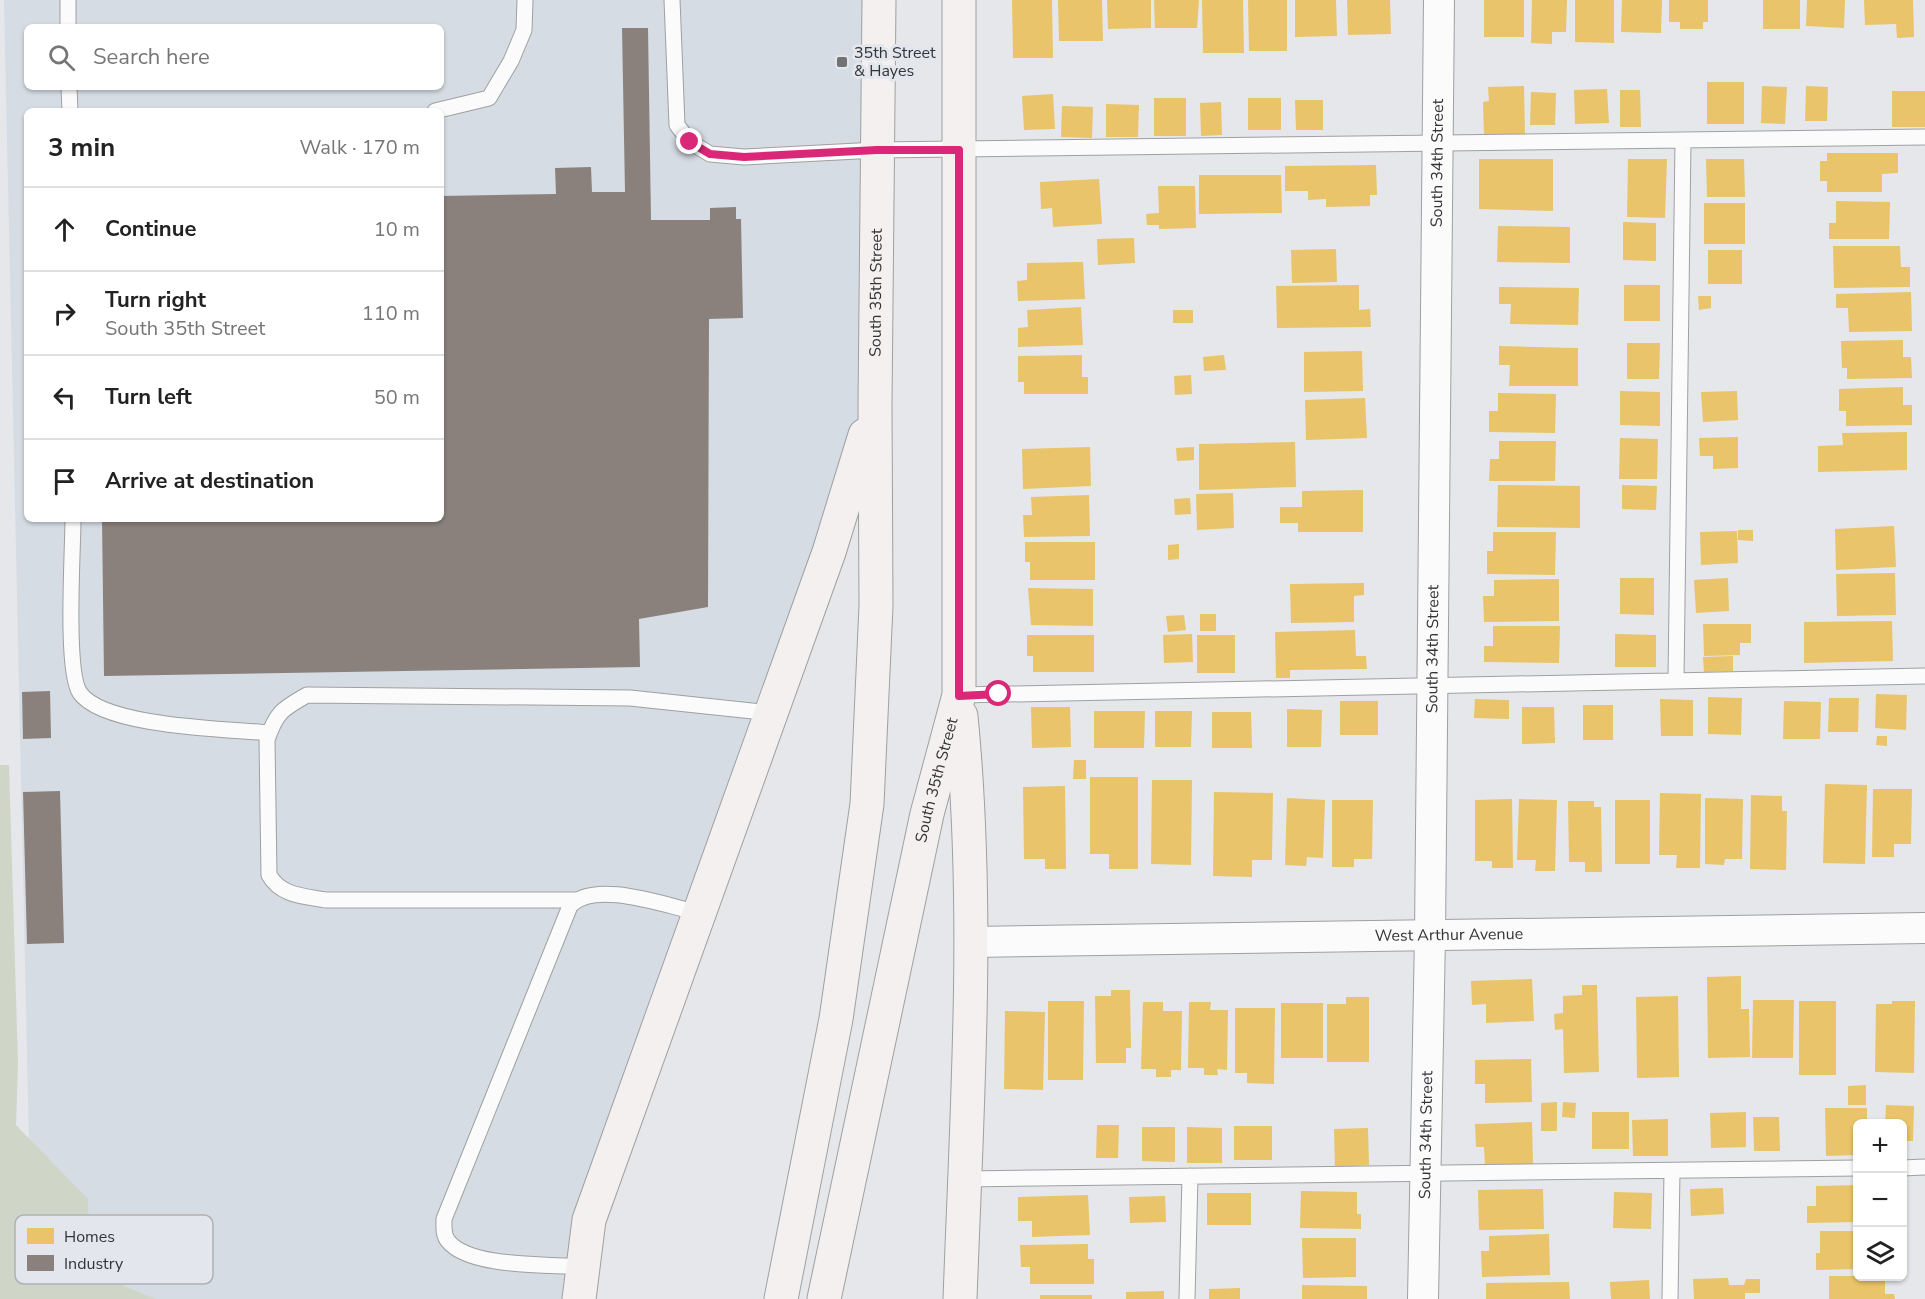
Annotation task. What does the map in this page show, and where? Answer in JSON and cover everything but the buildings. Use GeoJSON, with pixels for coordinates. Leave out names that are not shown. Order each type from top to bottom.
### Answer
{"type":"FeatureCollection","features":[{"type":"Feature","properties":{"kind":"main road","name":"South 35th Street"},"geometry":{"type":"LineString","coordinates":[[781,1299],[836,1019],[867,804],[876,606],[875,405],[879,0]]}},
{"type":"Feature","properties":{"kind":"main road","name":"South 35th Street"},"geometry":{"type":"LineString","coordinates":[[824,1299],[927,814],[959,696],[959,0]]}},
{"type":"Feature","properties":{"kind":"main road"},"geometry":{"type":"LineString","coordinates":[[579,1299],[589,1220],[829,552],[875,405]]}},
{"type":"Feature","properties":{"kind":"main road"},"geometry":{"type":"LineString","coordinates":[[959,696],[970,806],[972,942],[960,1299]]}},
{"type":"Feature","properties":{"kind":"street","name":"South 34th Street"},"geometry":{"type":"LineString","coordinates":[[1423,1299],[1430,936],[1439,0]]}},
{"type":"Feature","properties":{"kind":"street","name":"West Arthur Avenue"},"geometry":{"type":"LineString","coordinates":[[972,942],[1925,928]]}},
{"type":"Feature","properties":{"kind":"lane"},"geometry":{"type":"LineString","coordinates":[[68,0],[68,24]]}},
{"type":"Feature","properties":{"kind":"lane"},"geometry":{"type":"LineString","coordinates":[[444,109],[489,98],[511,61],[524,30],[525,0]]}},
{"type":"Feature","properties":{"kind":"lane"},"geometry":{"type":"LineString","coordinates":[[672,0],[677,125],[690,142],[710,154],[744,157],[877,150],[1925,137]]}},
{"type":"Feature","properties":{"kind":"lane"},"geometry":{"type":"LineString","coordinates":[[69,90],[70,108]]}},
{"type":"Feature","properties":{"kind":"lane"},"geometry":{"type":"LineString","coordinates":[[1676,680],[1683,141]]}},
{"type":"Feature","properties":{"kind":"lane"},"geometry":{"type":"LineString","coordinates":[[73,522],[73,664],[78,691],[91,706],[157,724],[269,733]]}},
{"type":"Feature","properties":{"kind":"lane"},"geometry":{"type":"LineString","coordinates":[[959,696],[1432,684],[1925,676]]}},
{"type":"Feature","properties":{"kind":"lane"},"geometry":{"type":"LineString","coordinates":[[700,913],[604,892],[576,900],[326,900],[295,895],[276,887],[268,869],[267,740],[269,733],[280,710],[307,695],[630,698],[771,713]]}},
{"type":"Feature","properties":{"kind":"lane"},"geometry":{"type":"LineString","coordinates":[[576,900],[570,906],[444,1219],[444,1234],[447,1241],[463,1254],[493,1260],[582,1267]]}},
{"type":"Feature","properties":{"kind":"lane"},"geometry":{"type":"LineString","coordinates":[[1907,1168],[1925,1167]]}},
{"type":"Feature","properties":{"kind":"lane"},"geometry":{"type":"LineString","coordinates":[[964,1179],[1853,1168]]}},
{"type":"Feature","properties":{"kind":"lane"},"geometry":{"type":"LineString","coordinates":[[1670,1299],[1672,1171]]}},
{"type":"Feature","properties":{"kind":"lane"},"geometry":{"type":"LineString","coordinates":[[1187,1299],[1190,1176]]}},
{"type":"Feature","properties":{"kind":"shaded area"},"geometry":{"type":"Polygon","coordinates":[[[4,0],[879,0],[875,405],[579,1299],[0,1299],[0,1222],[15,1229],[15,1284],[213,1284],[213,1215],[31,1215],[4,0]]]}},
{"type":"Feature","properties":{"kind":"green space"},"geometry":{"type":"Polygon","coordinates":[[[0,765],[9,765],[18,1063],[16,1125],[88,1199],[88,1215],[15,1215],[15,1284],[119,1284],[156,1299],[0,1299],[0,765]]]}},
{"type":"Feature","properties":{"kind":"place","name":"35th Street & Hayes"},"geometry":{"type":"Point","coordinates":[842,62]}},
{"type":"Feature","properties":{"kind":"route"},"geometry":{"type":"LineString","coordinates":[[690,142],[710,154],[744,157],[877,150],[959,150],[957,406],[959,696],[999,694]]}}]}
